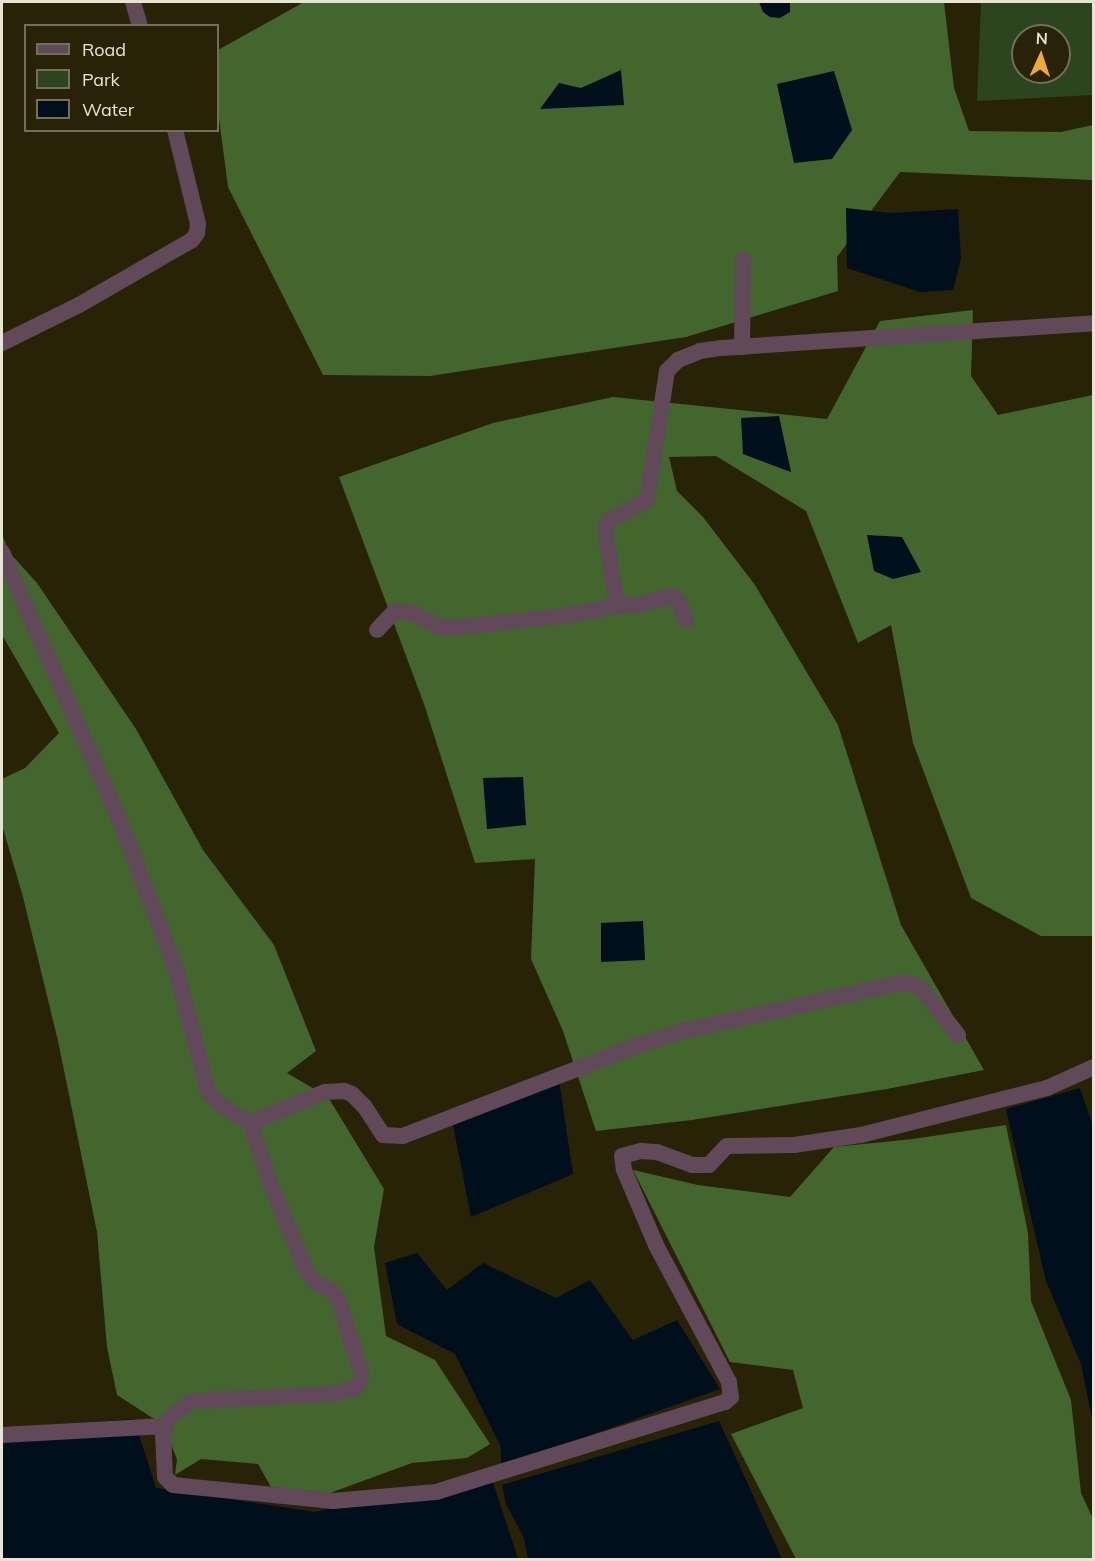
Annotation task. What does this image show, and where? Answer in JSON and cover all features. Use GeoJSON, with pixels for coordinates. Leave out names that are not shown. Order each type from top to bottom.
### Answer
{"type":"FeatureCollection","features":[{"type":"Feature","properties":{"kind":"street"},"geometry":{"type":"LineString","coordinates":[[133,2],[139,24]]}},
{"type":"Feature","properties":{"kind":"street"},"geometry":{"type":"LineString","coordinates":[[2,343],[79,305],[192,240],[197,233],[198,224],[175,132]]}},
{"type":"Feature","properties":{"kind":"street"},"geometry":{"type":"LineString","coordinates":[[742,347],[743,259]]}},
{"type":"Feature","properties":{"kind":"street"},"geometry":{"type":"LineString","coordinates":[[614,606],[616,600],[605,529],[608,521],[647,500],[667,371],[678,360],[700,351],[742,347],[1094,323]]}},
{"type":"Feature","properties":{"kind":"street"},"geometry":{"type":"LineString","coordinates":[[2,552],[118,818],[176,969],[209,1095],[231,1112],[253,1124]]}},
{"type":"Feature","properties":{"kind":"street"},"geometry":{"type":"LineString","coordinates":[[377,630],[395,611],[410,612],[440,627],[452,628],[570,615],[614,606],[636,605],[673,596],[680,602],[686,620]]}},
{"type":"Feature","properties":{"kind":"street"},"geometry":{"type":"LineString","coordinates":[[253,1124],[259,1119],[325,1092],[344,1090],[352,1094],[364,1106],[383,1135],[403,1136],[636,1046],[680,1032],[896,984],[909,983],[921,988],[958,1035]]}},
{"type":"Feature","properties":{"kind":"street"},"geometry":{"type":"LineString","coordinates":[[253,1124],[253,1135],[268,1180],[307,1272],[315,1282],[332,1291],[346,1316],[361,1372],[360,1381],[354,1389],[329,1394],[192,1401],[170,1418],[165,1426],[163,1433],[165,1477],[173,1485],[333,1501],[436,1491],[515,1469],[628,1430],[725,1402],[731,1397],[729,1382],[656,1245],[624,1170],[622,1156],[641,1151],[657,1152],[692,1165],[710,1165],[728,1146],[794,1145],[861,1135],[1047,1088],[1094,1067]]}},
{"type":"Feature","properties":{"kind":"street"},"geometry":{"type":"LineString","coordinates":[[2,1435],[165,1426]]}},
{"type":"Feature","properties":{"kind":"green space"},"geometry":{"type":"Polygon","coordinates":[[[304,2],[944,2],[954,88],[969,131],[1061,132],[1093,125],[1093,180],[900,172],[837,257],[838,291],[686,337],[430,376],[323,375],[228,187],[219,119],[219,49],[304,2]]]}},
{"type":"Feature","properties":{"kind":"green space"},"geometry":{"type":"Polygon","coordinates":[[[981,2],[1093,2],[1093,95],[977,101],[981,2]]]}},
{"type":"Feature","properties":{"kind":"green space"},"geometry":{"type":"Polygon","coordinates":[[[973,310],[971,376],[998,415],[1093,395],[1093,936],[1041,936],[971,898],[913,743],[891,625],[858,643],[806,511],[716,456],[669,457],[677,491],[703,517],[755,585],[838,725],[901,925],[984,1070],[887,1089],[692,1120],[596,1131],[563,1031],[531,959],[535,859],[475,863],[424,704],[339,477],[493,423],[613,397],[827,419],[880,321],[973,310]]]}},
{"type":"Feature","properties":{"kind":"green space"},"geometry":{"type":"Polygon","coordinates":[[[2,534],[9,552],[37,583],[136,729],[203,850],[274,945],[316,1051],[287,1073],[328,1097],[384,1189],[374,1247],[386,1336],[435,1360],[490,1444],[467,1458],[412,1463],[330,1493],[271,1487],[258,1464],[201,1459],[175,1475],[177,1459],[162,1424],[117,1395],[107,1347],[97,1232],[58,1041],[23,897],[2,825],[2,779],[25,768],[59,733],[2,635],[2,534]]]}},
{"type":"Feature","properties":{"kind":"green space"},"geometry":{"type":"Polygon","coordinates":[[[1006,1125],[1028,1233],[1031,1301],[1071,1400],[1081,1493],[1093,1519],[1093,1559],[796,1559],[731,1434],[803,1408],[793,1370],[730,1362],[633,1170],[698,1185],[790,1197],[834,1147],[913,1139],[1006,1125]]]}},
{"type":"Feature","properties":{"kind":"water"},"geometry":{"type":"Polygon","coordinates":[[[759,2],[790,2],[790,12],[780,18],[770,17],[763,12],[759,2]]]}},
{"type":"Feature","properties":{"kind":"water"},"geometry":{"type":"Polygon","coordinates":[[[621,70],[624,105],[540,109],[559,83],[581,88],[621,70]]]}},
{"type":"Feature","properties":{"kind":"water"},"geometry":{"type":"Polygon","coordinates":[[[834,71],[852,130],[832,159],[794,163],[777,84],[834,71]]]}},
{"type":"Feature","properties":{"kind":"water"},"geometry":{"type":"Polygon","coordinates":[[[846,208],[890,213],[958,209],[961,259],[953,290],[920,292],[847,268],[846,208]]]}},
{"type":"Feature","properties":{"kind":"water"},"geometry":{"type":"Polygon","coordinates":[[[779,416],[791,472],[743,454],[741,418],[779,416]]]}},
{"type":"Feature","properties":{"kind":"water"},"geometry":{"type":"Polygon","coordinates":[[[867,535],[902,537],[921,572],[893,579],[874,571],[867,535]]]}},
{"type":"Feature","properties":{"kind":"water"},"geometry":{"type":"Polygon","coordinates":[[[523,777],[526,825],[487,829],[483,778],[523,777]]]}},
{"type":"Feature","properties":{"kind":"water"},"geometry":{"type":"Polygon","coordinates":[[[643,921],[645,960],[601,962],[601,923],[643,921]]]}},
{"type":"Feature","properties":{"kind":"water"},"geometry":{"type":"Polygon","coordinates":[[[559,1080],[573,1174],[471,1217],[453,1125],[559,1080]]]}},
{"type":"Feature","properties":{"kind":"water"},"geometry":{"type":"Polygon","coordinates":[[[1080,1088],[1094,1129],[1093,1424],[1081,1364],[1046,1281],[1006,1109],[1080,1088]]]}},
{"type":"Feature","properties":{"kind":"water"},"geometry":{"type":"Polygon","coordinates":[[[417,1253],[447,1290],[483,1263],[556,1298],[590,1280],[633,1340],[677,1320],[720,1389],[501,1467],[501,1447],[455,1354],[397,1324],[385,1263],[417,1253]]]}},
{"type":"Feature","properties":{"kind":"water"},"geometry":{"type":"Polygon","coordinates":[[[134,1419],[156,1488],[315,1512],[489,1470],[518,1559],[2,1560],[2,1428],[134,1419]]]}},
{"type":"Feature","properties":{"kind":"water"},"geometry":{"type":"Polygon","coordinates":[[[719,1421],[782,1559],[528,1559],[524,1538],[506,1504],[502,1485],[719,1421]]]}}]}
